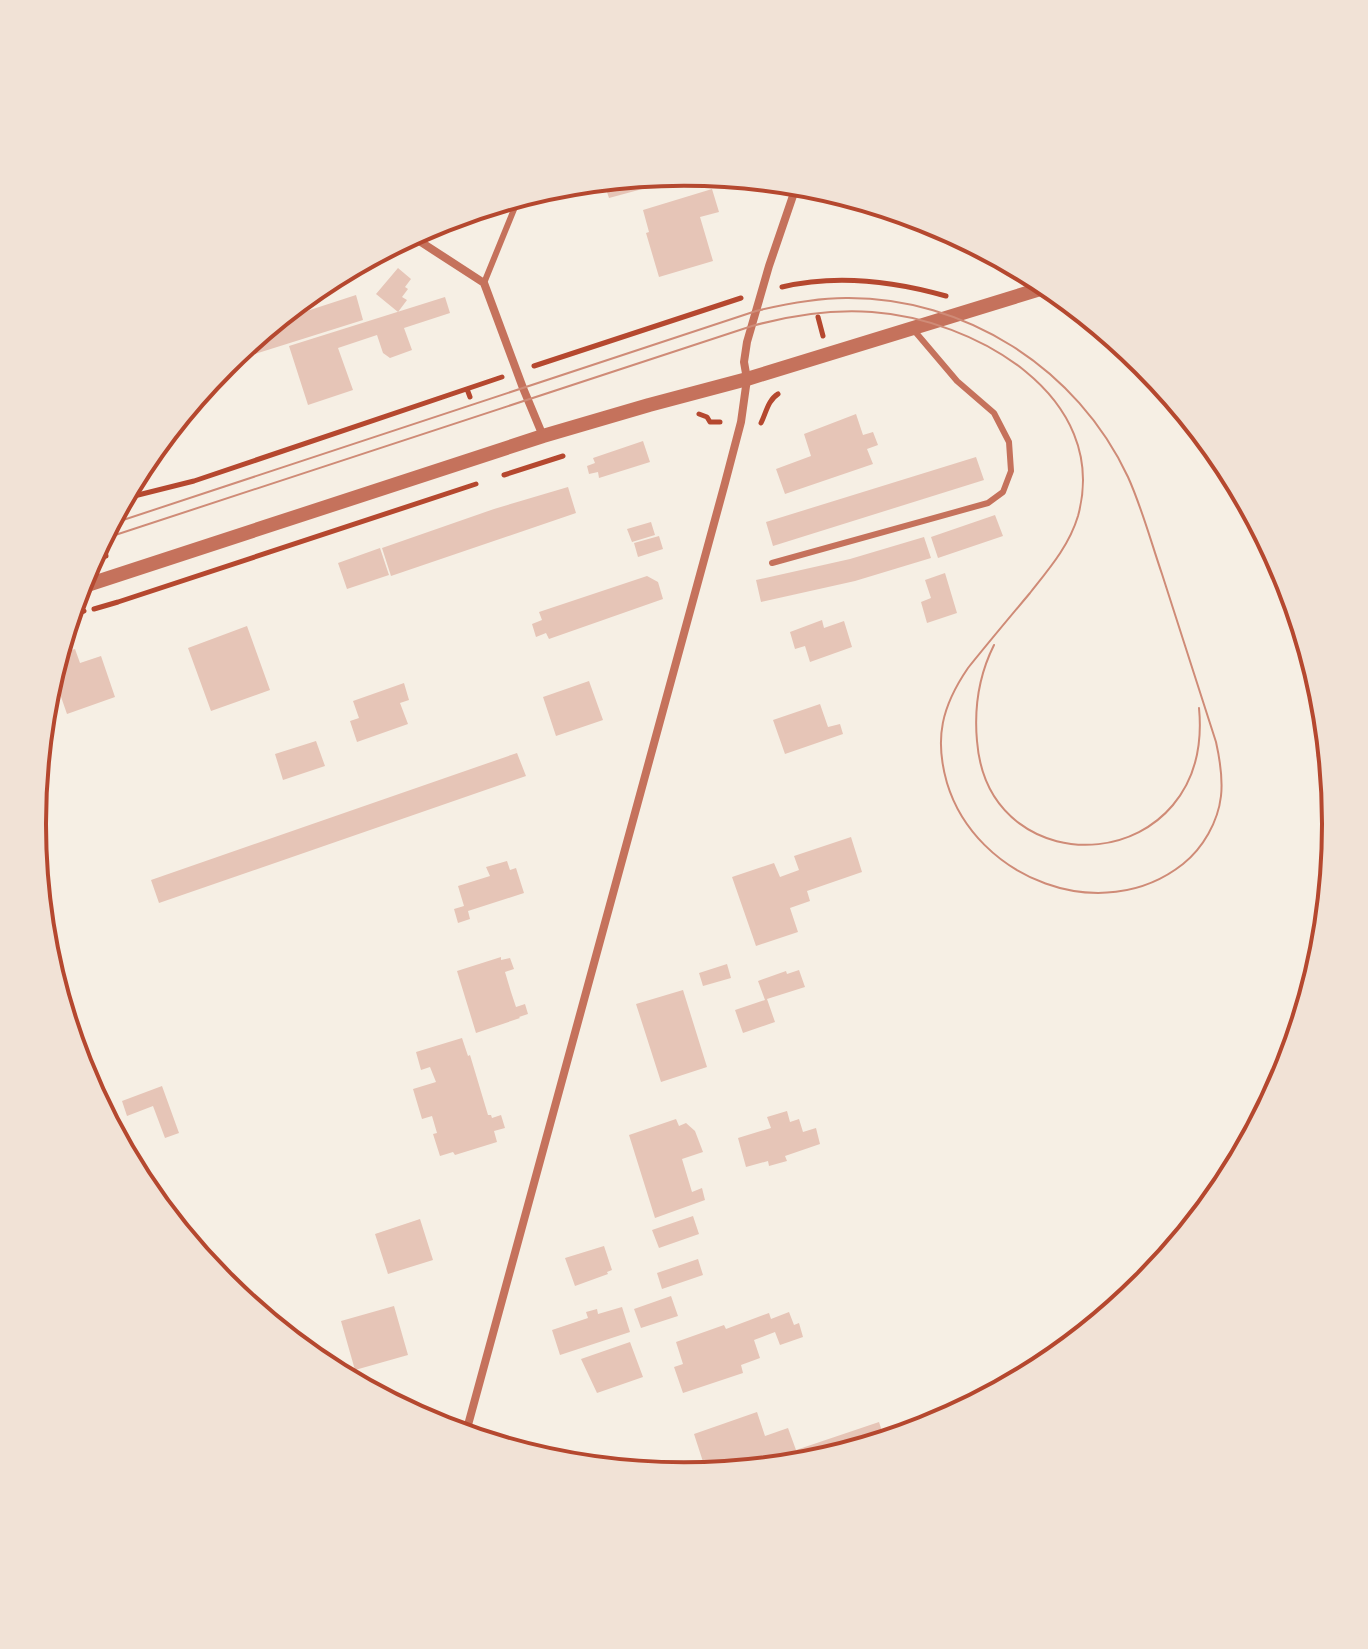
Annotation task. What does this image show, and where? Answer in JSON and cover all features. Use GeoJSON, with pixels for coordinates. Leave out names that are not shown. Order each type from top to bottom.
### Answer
{"type":"FeatureCollection","features":[{"type":"Feature","properties":{"kind":"street"},"geometry":{"type":"LineString","coordinates":[[468,1425],[725,483],[741,422],[747,379],[744,362],[747,342],[793,196]]}},
{"type":"Feature","properties":{"kind":"street"},"geometry":{"type":"LineString","coordinates":[[422,243],[484,283],[543,436]]}},
{"type":"Feature","properties":{"kind":"street"},"geometry":{"type":"LineString","coordinates":[[94,583],[543,436],[747,379],[1033,291]]}},
{"type":"Feature","properties":{"kind":"lane"},"geometry":{"type":"LineString","coordinates":[[484,283],[514,210]]}},
{"type":"Feature","properties":{"kind":"lane"},"geometry":{"type":"LineString","coordinates":[[772,563],[988,503],[1003,492],[1011,471],[1009,442],[994,413],[957,381],[912,328]]}},
{"type":"Feature","properties":{"kind":"path"},"geometry":{"type":"LineString","coordinates":[[773,289],[808,282],[873,282],[909,286],[949,297]]}},
{"type":"Feature","properties":{"kind":"path"},"geometry":{"type":"LineString","coordinates":[[808,282],[811,293]]}},
{"type":"Feature","properties":{"kind":"path"},"geometry":{"type":"LineString","coordinates":[[534,366],[748,296]]}},
{"type":"Feature","properties":{"kind":"path"},"geometry":{"type":"LineString","coordinates":[[818,317],[825,341]]}},
{"type":"Feature","properties":{"kind":"path"},"geometry":{"type":"LineString","coordinates":[[137,495],[194,481],[502,377]]}},
{"type":"Feature","properties":{"kind":"path"},"geometry":{"type":"LineString","coordinates":[[467,389],[470,397]]}},
{"type":"Feature","properties":{"kind":"path"},"geometry":{"type":"LineString","coordinates":[[756,422],[762,423],[768,406],[780,393]]}},
{"type":"Feature","properties":{"kind":"path"},"geometry":{"type":"LineString","coordinates":[[690,416],[702,414],[710,422],[720,422]]}},
{"type":"Feature","properties":{"kind":"path"},"geometry":{"type":"LineString","coordinates":[[494,478],[569,454]]}},
{"type":"Feature","properties":{"kind":"path"},"geometry":{"type":"LineString","coordinates":[[83,612],[479,483]]}},
{"type":"Feature","properties":{"kind":"building"},"geometry":{"type":"Polygon","coordinates":[[[646,188],[609,198],[607,191],[646,188]]]}},
{"type":"Feature","properties":{"kind":"building"},"geometry":{"type":"Polygon","coordinates":[[[712,189],[719,212],[700,217],[713,261],[659,277],[646,233],[649,232],[643,210],[712,189]]]}},
{"type":"Feature","properties":{"kind":"building"},"geometry":{"type":"Polygon","coordinates":[[[398,268],[411,279],[402,297],[407,300],[398,312],[376,294],[398,268]]]}},
{"type":"Feature","properties":{"kind":"building"},"geometry":{"type":"Polygon","coordinates":[[[356,295],[363,320],[253,355],[263,345],[305,312],[356,295]]]}},
{"type":"Feature","properties":{"kind":"building"},"geometry":{"type":"Polygon","coordinates":[[[445,297],[450,313],[404,328],[412,350],[390,358],[383,353],[377,335],[338,348],[353,390],[308,405],[289,346],[445,297]]]}},
{"type":"Feature","properties":{"kind":"building"},"geometry":{"type":"Polygon","coordinates":[[[856,414],[863,435],[873,432],[878,445],[867,449],[873,464],[785,494],[776,469],[811,456],[804,434],[856,414]]]}},
{"type":"Feature","properties":{"kind":"building"},"geometry":{"type":"Polygon","coordinates":[[[643,441],[650,462],[599,478],[598,472],[589,474],[587,466],[595,463],[593,458],[643,441]]]}},
{"type":"Feature","properties":{"kind":"building"},"geometry":{"type":"Polygon","coordinates":[[[976,457],[984,480],[773,546],[766,522],[976,457]]]}},
{"type":"Feature","properties":{"kind":"building"},"geometry":{"type":"Polygon","coordinates":[[[568,487],[576,513],[391,576],[382,548],[568,487]]]}},
{"type":"Feature","properties":{"kind":"building"},"geometry":{"type":"Polygon","coordinates":[[[995,515],[1003,536],[938,558],[931,537],[995,515]]]}},
{"type":"Feature","properties":{"kind":"building"},"geometry":{"type":"Polygon","coordinates":[[[651,522],[655,535],[632,542],[627,529],[651,522]]]}},
{"type":"Feature","properties":{"kind":"building"},"geometry":{"type":"Polygon","coordinates":[[[659,536],[663,549],[638,557],[634,543],[659,536]]]}},
{"type":"Feature","properties":{"kind":"building"},"geometry":{"type":"Polygon","coordinates":[[[924,537],[931,558],[855,581],[761,602],[756,580],[850,559],[924,537]]]}},
{"type":"Feature","properties":{"kind":"building"},"geometry":{"type":"Polygon","coordinates":[[[380,548],[389,575],[347,589],[338,563],[380,548]]]}},
{"type":"Feature","properties":{"kind":"building"},"geometry":{"type":"Polygon","coordinates":[[[945,573],[957,613],[927,623],[921,602],[931,598],[925,580],[945,573]]]}},
{"type":"Feature","properties":{"kind":"building"},"geometry":{"type":"Polygon","coordinates":[[[647,576],[658,582],[663,599],[549,639],[546,633],[536,637],[532,624],[542,620],[539,612],[647,576]]]}},
{"type":"Feature","properties":{"kind":"building"},"geometry":{"type":"Polygon","coordinates":[[[822,620],[824,628],[844,621],[852,647],[810,662],[805,646],[795,649],[790,632],[822,620]]]}},
{"type":"Feature","properties":{"kind":"building"},"geometry":{"type":"Polygon","coordinates":[[[247,626],[270,690],[211,711],[188,648],[247,626]]]}},
{"type":"Feature","properties":{"kind":"building"},"geometry":{"type":"Polygon","coordinates":[[[75,649],[80,663],[101,656],[115,697],[67,714],[60,693],[71,650],[75,649]]]}},
{"type":"Feature","properties":{"kind":"building"},"geometry":{"type":"Polygon","coordinates":[[[589,681],[603,720],[556,736],[543,697],[589,681]]]}},
{"type":"Feature","properties":{"kind":"building"},"geometry":{"type":"Polygon","coordinates":[[[404,683],[409,700],[400,703],[408,724],[357,742],[350,721],[359,718],[353,701],[404,683]]]}},
{"type":"Feature","properties":{"kind":"building"},"geometry":{"type":"Polygon","coordinates":[[[820,704],[828,727],[840,724],[843,734],[785,754],[773,720],[820,704]]]}},
{"type":"Feature","properties":{"kind":"building"},"geometry":{"type":"Polygon","coordinates":[[[316,741],[325,766],[283,780],[275,754],[316,741]]]}},
{"type":"Feature","properties":{"kind":"building"},"geometry":{"type":"Polygon","coordinates":[[[517,753],[526,776],[159,903],[151,880],[517,753]]]}},
{"type":"Feature","properties":{"kind":"building"},"geometry":{"type":"Polygon","coordinates":[[[851,837],[862,872],[807,891],[810,901],[790,908],[798,932],[756,946],[732,877],[774,863],[780,877],[799,870],[794,856],[851,837]]]}},
{"type":"Feature","properties":{"kind":"building"},"geometry":{"type":"Polygon","coordinates":[[[507,861],[510,870],[516,868],[524,893],[468,911],[470,919],[458,923],[454,909],[464,906],[458,886],[490,876],[486,867],[507,861]]]}},
{"type":"Feature","properties":{"kind":"building"},"geometry":{"type":"Polygon","coordinates":[[[501,957],[501,960],[510,958],[514,969],[505,972],[516,1007],[525,1004],[528,1014],[476,1033],[457,971],[501,957]]]}},
{"type":"Feature","properties":{"kind":"building"},"geometry":{"type":"Polygon","coordinates":[[[727,964],[731,978],[703,986],[699,973],[727,964]]]}},
{"type":"Feature","properties":{"kind":"building"},"geometry":{"type":"Polygon","coordinates":[[[799,970],[805,987],[767,999],[775,1022],[743,1033],[735,1010],[765,1000],[758,981],[786,971],[787,974],[799,970]]]}},
{"type":"Feature","properties":{"kind":"building"},"geometry":{"type":"Polygon","coordinates":[[[683,990],[707,1067],[661,1082],[636,1004],[683,990]]]}},
{"type":"Feature","properties":{"kind":"building"},"geometry":{"type":"Polygon","coordinates":[[[462,1038],[488,1115],[492,1118],[501,1115],[505,1128],[494,1131],[497,1142],[455,1155],[453,1152],[440,1156],[433,1134],[437,1133],[432,1116],[422,1119],[413,1089],[436,1082],[430,1067],[421,1070],[416,1052],[462,1038]]]}},
{"type":"Feature","properties":{"kind":"building"},"geometry":{"type":"Polygon","coordinates":[[[162,1086],[179,1133],[165,1138],[153,1106],[127,1116],[122,1101],[162,1086]]]}},
{"type":"Feature","properties":{"kind":"building"},"geometry":{"type":"Polygon","coordinates":[[[787,1111],[790,1122],[799,1119],[803,1132],[816,1128],[820,1144],[785,1156],[787,1161],[769,1166],[768,1161],[746,1167],[738,1138],[771,1128],[767,1117],[787,1111]]]}},
{"type":"Feature","properties":{"kind":"building"},"geometry":{"type":"Polygon","coordinates":[[[676,1119],[679,1126],[686,1123],[695,1131],[703,1152],[682,1159],[692,1192],[702,1188],[705,1200],[655,1218],[629,1135],[676,1119]]]}},
{"type":"Feature","properties":{"kind":"building"},"geometry":{"type":"Polygon","coordinates":[[[693,1216],[699,1234],[659,1248],[652,1230],[693,1216]]]}},
{"type":"Feature","properties":{"kind":"building"},"geometry":{"type":"Polygon","coordinates":[[[420,1219],[433,1260],[388,1274],[375,1234],[420,1219]]]}},
{"type":"Feature","properties":{"kind":"building"},"geometry":{"type":"Polygon","coordinates":[[[604,1246],[612,1270],[575,1286],[565,1258],[604,1246]]]}},
{"type":"Feature","properties":{"kind":"building"},"geometry":{"type":"Polygon","coordinates":[[[698,1259],[703,1275],[662,1289],[657,1273],[698,1259]]]}},
{"type":"Feature","properties":{"kind":"building"},"geometry":{"type":"Polygon","coordinates":[[[671,1296],[678,1316],[641,1328],[634,1309],[671,1296]]]}},
{"type":"Feature","properties":{"kind":"building"},"geometry":{"type":"Polygon","coordinates":[[[394,1306],[408,1355],[355,1370],[341,1321],[394,1306]]]}},
{"type":"Feature","properties":{"kind":"building"},"geometry":{"type":"Polygon","coordinates":[[[622,1307],[630,1332],[560,1355],[552,1330],[588,1318],[586,1312],[597,1309],[598,1314],[622,1307]]]}},
{"type":"Feature","properties":{"kind":"building"},"geometry":{"type":"Polygon","coordinates":[[[789,1312],[794,1325],[799,1323],[803,1337],[780,1345],[775,1332],[754,1340],[760,1358],[741,1365],[743,1373],[683,1393],[674,1367],[683,1364],[676,1342],[724,1325],[726,1329],[769,1313],[771,1319],[789,1312]]]}},
{"type":"Feature","properties":{"kind":"building"},"geometry":{"type":"Polygon","coordinates":[[[630,1342],[643,1377],[597,1393],[581,1359],[630,1342]]]}},
{"type":"Feature","properties":{"kind":"building"},"geometry":{"type":"Polygon","coordinates":[[[757,1412],[765,1436],[788,1428],[796,1450],[879,1422],[882,1431],[849,1441],[767,1457],[703,1462],[694,1434],[757,1412]]]}},
{"type":"Feature","properties":{"kind":"tram line"},"geometry":{"type":"LineString","coordinates":[[116,535],[752,326],[797,316],[842,311],[911,318],[951,330],[990,348],[1025,371],[1054,400],[1074,434],[1083,473],[1078,516],[1064,547],[968,668],[947,709],[941,737],[943,767],[962,817],[985,845],[1013,868],[1046,884],[1080,892],[1116,892],[1151,883],[1183,864],[1197,850],[1217,815],[1222,789],[1216,742],[1128,477],[1106,438],[1079,403],[1048,372],[1012,346],[974,325],[933,310],[890,301],[846,298],[800,302],[756,311],[123,520]]}},
{"type":"Feature","properties":{"kind":"tram line"},"geometry":{"type":"LineString","coordinates":[[994,645],[981,680],[976,716],[977,741],[991,790],[1019,823],[1057,841],[1098,844],[1139,832],[1173,805],[1195,764],[1199,708]]}}]}
